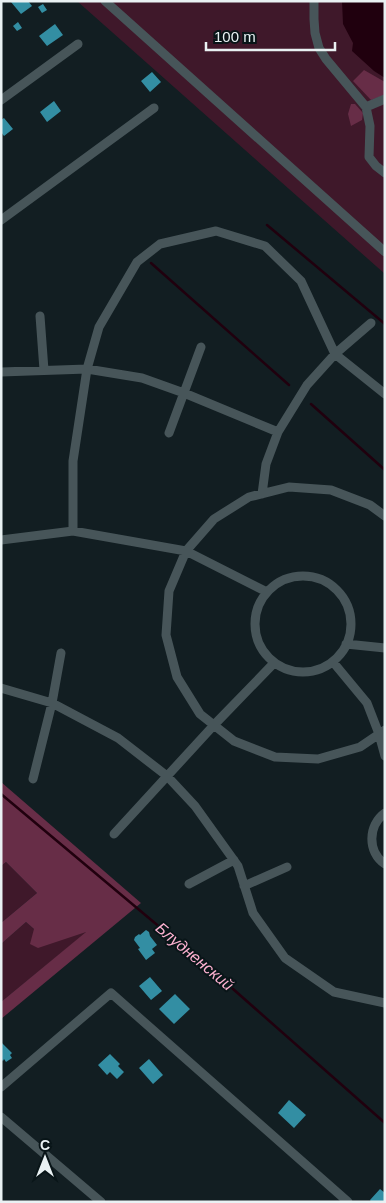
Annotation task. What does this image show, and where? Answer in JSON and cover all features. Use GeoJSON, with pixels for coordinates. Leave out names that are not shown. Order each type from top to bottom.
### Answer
{"type":"FeatureCollection","features":[{"type":"Feature","properties":{"kind":"street"},"geometry":{"type":"LineString","coordinates":[[105,1],[385,252]]}},
{"type":"Feature","properties":{"kind":"street"},"geometry":{"type":"LineString","coordinates":[[314,1],[315,33],[319,48],[366,107],[370,126],[369,157],[376,166],[385,172]]}},
{"type":"Feature","properties":{"kind":"street"},"geometry":{"type":"LineString","coordinates":[[1,100],[78,44]]}},
{"type":"Feature","properties":{"kind":"street"},"geometry":{"type":"LineString","coordinates":[[366,107],[385,99]]}},
{"type":"Feature","properties":{"kind":"street"},"geometry":{"type":"LineString","coordinates":[[1,220],[154,108]]}},
{"type":"Feature","properties":{"kind":"street"},"geometry":{"type":"LineString","coordinates":[[73,531],[73,461],[87,368],[99,327],[137,262],[160,244],[216,231],[265,246],[301,281],[335,354],[385,394]]}},
{"type":"Feature","properties":{"kind":"street"},"geometry":{"type":"LineString","coordinates":[[40,316],[44,370]]}},
{"type":"Feature","properties":{"kind":"street"},"geometry":{"type":"LineString","coordinates":[[262,494],[266,464],[278,432],[307,385],[335,354],[371,323]]}},
{"type":"Feature","properties":{"kind":"street"},"geometry":{"type":"LineString","coordinates":[[169,433],[201,347]]}},
{"type":"Feature","properties":{"kind":"street"},"geometry":{"type":"LineString","coordinates":[[1,372],[87,368],[142,378],[184,393],[278,432]]}},
{"type":"Feature","properties":{"kind":"street"},"geometry":{"type":"LineString","coordinates":[[382,732],[360,747],[318,759],[275,757],[234,741],[200,714],[177,677],[166,635],[169,591],[186,551],[214,520],[249,498],[289,487],[331,490],[370,504],[385,516]]}},
{"type":"Feature","properties":{"kind":"street"},"geometry":{"type":"LineString","coordinates":[[1,540],[73,531],[186,551],[267,592]]}},
{"type":"Feature","properties":{"kind":"street"},"geometry":{"type":"LineString","coordinates":[[294,577],[310,577],[325,582],[338,591],[347,604],[351,620],[350,635],[346,644],[344,650],[333,662],[319,669],[304,672],[288,670],[274,662],[263,651],[257,637],[255,621],[259,606],[267,592],[279,582],[294,577]]}},
{"type":"Feature","properties":{"kind":"street"},"geometry":{"type":"LineString","coordinates":[[346,644],[385,648]]}},
{"type":"Feature","properties":{"kind":"street"},"geometry":{"type":"LineString","coordinates":[[33,779],[52,704],[61,653]]}},
{"type":"Feature","properties":{"kind":"street"},"geometry":{"type":"LineString","coordinates":[[114,834],[274,662]]}},
{"type":"Feature","properties":{"kind":"street"},"geometry":{"type":"LineString","coordinates":[[333,662],[367,703],[382,732],[385,756]]}},
{"type":"Feature","properties":{"kind":"street"},"geometry":{"type":"LineString","coordinates":[[1,688],[52,704],[118,738],[167,776],[195,806],[238,866],[252,913],[285,958],[334,992],[385,1003]]}},
{"type":"Feature","properties":{"kind":"street"},"geometry":{"type":"LineString","coordinates":[[385,813],[375,824],[372,833],[375,853],[385,864]]}},
{"type":"Feature","properties":{"kind":"street"},"geometry":{"type":"LineString","coordinates":[[189,884],[234,860]]}},
{"type":"Feature","properties":{"kind":"street"},"geometry":{"type":"LineString","coordinates":[[244,886],[288,867]]}},
{"type":"Feature","properties":{"kind":"street"},"geometry":{"type":"LineString","coordinates":[[1,1087],[111,993],[348,1202]]}},
{"type":"Feature","properties":{"kind":"street"},"geometry":{"type":"LineString","coordinates":[[1,1117],[101,1202]]}},
{"type":"Feature","properties":{"kind":"shaded area"},"geometry":{"type":"Polygon","coordinates":[[[77,1],[385,1],[385,274],[77,1]]]}},
{"type":"Feature","properties":{"kind":"shaded area"},"geometry":{"type":"Polygon","coordinates":[[[342,1],[385,1],[385,78],[374,71],[352,51],[353,43],[343,24],[342,1]]]}},
{"type":"Feature","properties":{"kind":"shaded area"},"geometry":{"type":"Polygon","coordinates":[[[364,70],[385,82],[385,95],[371,100],[353,81],[364,70]]]}},
{"type":"Feature","properties":{"kind":"shaded area"},"geometry":{"type":"Polygon","coordinates":[[[351,104],[355,104],[363,113],[362,120],[351,126],[348,114],[351,104]]]}},
{"type":"Feature","properties":{"kind":"shaded area"},"geometry":{"type":"Polygon","coordinates":[[[1,782],[141,903],[1,1019],[1,1002],[86,932],[38,948],[30,944],[34,929],[26,922],[1,944],[1,923],[37,893],[6,862],[1,866],[1,782]]]}},
{"type":"Feature","properties":{"kind":"shaded area"},"geometry":{"type":"Polygon","coordinates":[[[6,862],[37,893],[1,923],[1,866],[6,862]]]}},
{"type":"Feature","properties":{"kind":"shaded area"},"geometry":{"type":"Polygon","coordinates":[[[26,922],[34,929],[88,931],[1,1002],[1,944],[26,922]]]}},
{"type":"Feature","properties":{"kind":"building"},"geometry":{"type":"Polygon","coordinates":[[[12,1],[28,1],[32,6],[21,14],[12,1]]]}},
{"type":"Feature","properties":{"kind":"building"},"geometry":{"type":"Polygon","coordinates":[[[43,4],[47,10],[42,13],[38,7],[43,4]]]}},
{"type":"Feature","properties":{"kind":"building"},"geometry":{"type":"Polygon","coordinates":[[[18,22],[22,28],[17,31],[13,26],[18,22]]]}},
{"type":"Feature","properties":{"kind":"building"},"geometry":{"type":"Polygon","coordinates":[[[55,24],[63,35],[47,46],[39,36],[55,24]]]}},
{"type":"Feature","properties":{"kind":"building"},"geometry":{"type":"Polygon","coordinates":[[[152,72],[161,82],[150,92],[141,81],[152,72]]]}},
{"type":"Feature","properties":{"kind":"building"},"geometry":{"type":"Polygon","coordinates":[[[54,101],[61,111],[47,122],[40,112],[54,101]]]}},
{"type":"Feature","properties":{"kind":"building"},"geometry":{"type":"Polygon","coordinates":[[[4,118],[13,129],[4,136],[1,132],[1,120],[4,118]]]}},
{"type":"Feature","properties":{"kind":"building"},"geometry":{"type":"Polygon","coordinates":[[[146,930],[157,945],[152,949],[155,953],[146,960],[134,940],[135,937],[146,930]]]}},
{"type":"Feature","properties":{"kind":"building"},"geometry":{"type":"Polygon","coordinates":[[[150,977],[162,991],[151,1000],[139,986],[150,977]]]}},
{"type":"Feature","properties":{"kind":"building"},"geometry":{"type":"Polygon","coordinates":[[[175,994],[190,1009],[174,1024],[159,1009],[175,994]]]}},
{"type":"Feature","properties":{"kind":"building"},"geometry":{"type":"Polygon","coordinates":[[[1,1042],[12,1053],[10,1055],[12,1058],[6,1062],[4,1059],[3,1061],[1,1059],[1,1042]]]}},
{"type":"Feature","properties":{"kind":"building"},"geometry":{"type":"Polygon","coordinates":[[[110,1054],[120,1064],[118,1066],[124,1072],[117,1079],[110,1072],[107,1075],[98,1065],[110,1054]]]}},
{"type":"Feature","properties":{"kind":"building"},"geometry":{"type":"Polygon","coordinates":[[[149,1059],[163,1075],[153,1084],[139,1068],[149,1059]]]}},
{"type":"Feature","properties":{"kind":"building"},"geometry":{"type":"Polygon","coordinates":[[[289,1100],[306,1115],[294,1128],[278,1113],[289,1100]]]}},
{"type":"Feature","properties":{"kind":"building"},"geometry":{"type":"Polygon","coordinates":[[[380,1189],[385,1193],[385,1202],[371,1202],[370,1200],[380,1189]]]}},
{"type":"Feature","properties":{"kind":"waterway"},"geometry":{"type":"LineString","coordinates":[[267,225],[385,324]]}},
{"type":"Feature","properties":{"kind":"waterway"},"geometry":{"type":"LineString","coordinates":[[151,263],[289,385]]}},
{"type":"Feature","properties":{"kind":"waterway"},"geometry":{"type":"LineString","coordinates":[[311,404],[385,470]]}},
{"type":"Feature","properties":{"kind":"waterway","name":"Блудненский"},"geometry":{"type":"LineString","coordinates":[[1,794],[224,981],[385,1123]]}}]}
